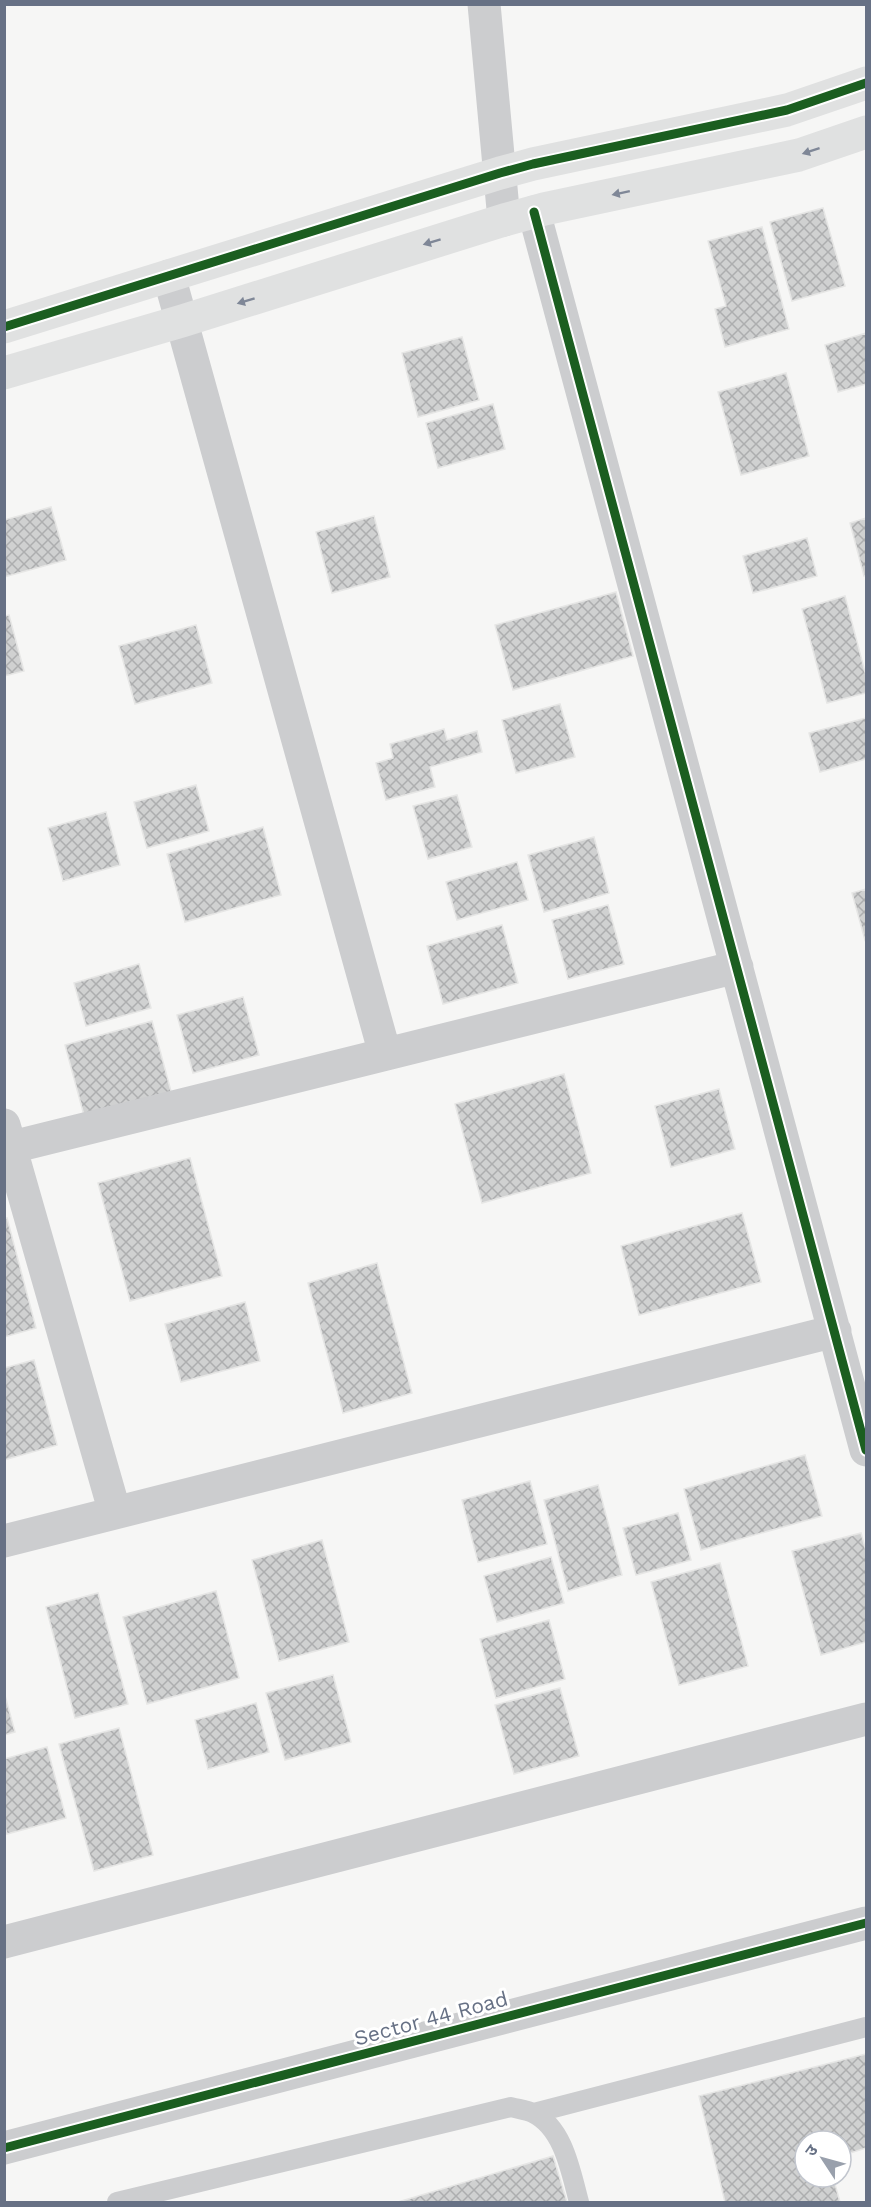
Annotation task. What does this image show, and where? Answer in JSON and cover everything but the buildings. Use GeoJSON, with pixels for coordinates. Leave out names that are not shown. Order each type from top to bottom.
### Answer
{"type":"FeatureCollection","features":[{"type":"Feature","properties":{"kind":"street"},"geometry":{"type":"LineString","coordinates":[[484,4],[500,173],[519,216],[737,967],[835,1331],[856,1365],[867,1450]]}},
{"type":"Feature","properties":{"kind":"street"},"geometry":{"type":"LineString","coordinates":[[4,327],[500,173],[788,110],[867,83]]}},
{"type":"Feature","properties":{"kind":"street"},"geometry":{"type":"LineString","coordinates":[[4,373],[182,321],[519,216],[799,154],[867,132]]}},
{"type":"Feature","properties":{"kind":"street"},"geometry":{"type":"LineString","coordinates":[[169,276],[385,1054]]}},
{"type":"Feature","properties":{"kind":"street"},"geometry":{"type":"LineString","coordinates":[[115,1513],[7,1141],[385,1054],[737,967]]}},
{"type":"Feature","properties":{"kind":"street"},"geometry":{"type":"LineString","coordinates":[[4,1541],[835,1331]]}},
{"type":"Feature","properties":{"kind":"street"},"geometry":{"type":"LineString","coordinates":[[4,1942],[867,1719]]}},
{"type":"Feature","properties":{"kind":"street","name":"Sector 44 Road"},"geometry":{"type":"LineString","coordinates":[[4,2148],[867,1923]]}},
{"type":"Feature","properties":{"kind":"lane"},"geometry":{"type":"LineString","coordinates":[[534,2113],[867,2027]]}},
{"type":"Feature","properties":{"kind":"lane"},"geometry":{"type":"LineString","coordinates":[[117,2202],[511,2107],[534,2113],[552,2129],[563,2146],[579,2202]]}},
{"type":"Feature","properties":{"kind":"cycle path"},"geometry":{"type":"LineString","coordinates":[[4,327],[500,173],[787,110],[866,83]]}},
{"type":"Feature","properties":{"kind":"cycle path"},"geometry":{"type":"LineString","coordinates":[[534,212],[866,1450]]}},
{"type":"Feature","properties":{"kind":"cycle path"},"geometry":{"type":"LineString","coordinates":[[4,2148],[866,1923]]}}]}
